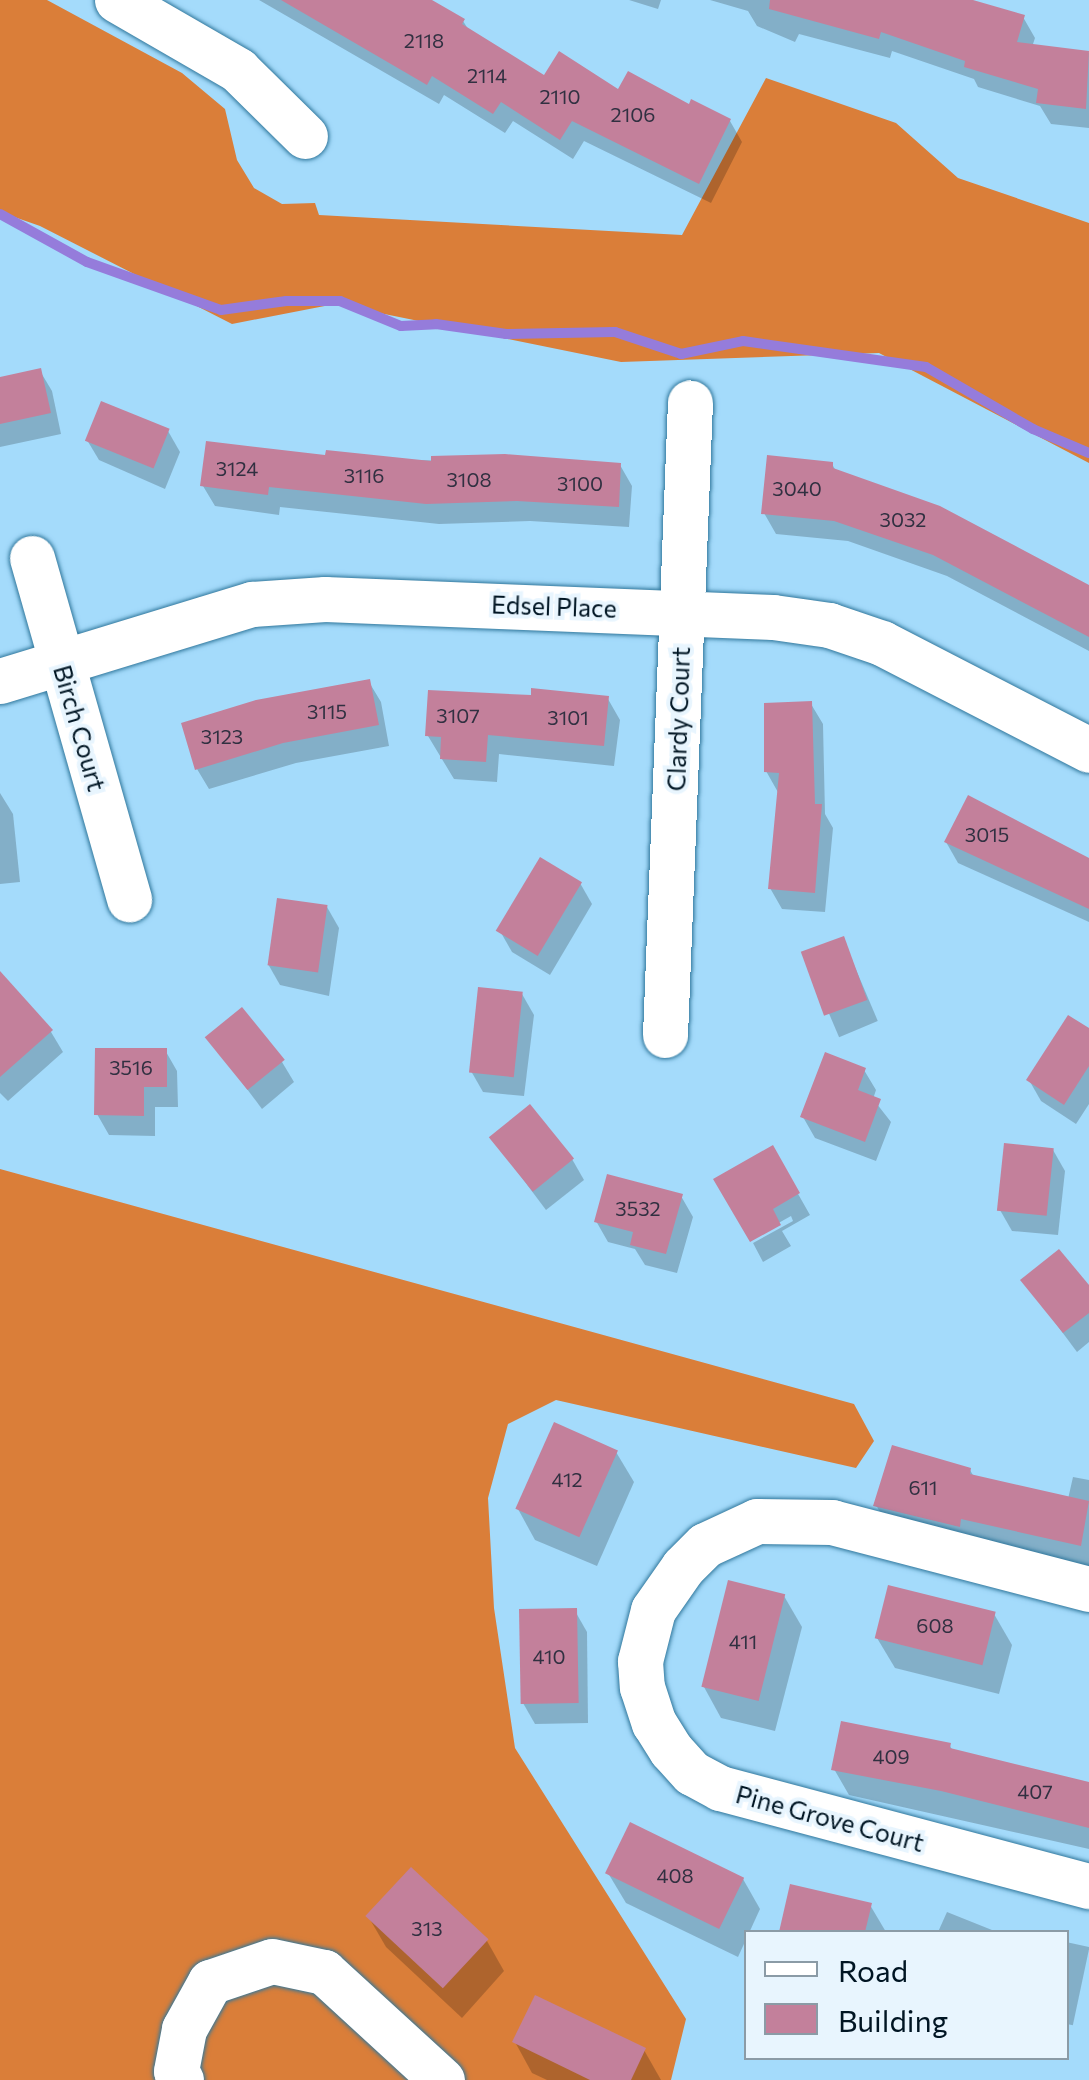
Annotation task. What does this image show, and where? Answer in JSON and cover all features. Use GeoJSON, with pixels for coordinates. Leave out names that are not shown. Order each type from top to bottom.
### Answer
{"type":"FeatureCollection","features":[{"type":"Feature","properties":{"kind":"street"},"geometry":{"type":"LineString","coordinates":[[118,0],[238,70],[305,136]]}},
{"type":"Feature","properties":{"kind":"street","name":"Clardy Court"},"geometry":{"type":"LineString","coordinates":[[665,1036],[690,402]]}},
{"type":"Feature","properties":{"kind":"street","name":"Birch Court"},"geometry":{"type":"LineString","coordinates":[[32,558],[129,899]]}},
{"type":"Feature","properties":{"kind":"street","name":"Edsel Place"},"geometry":{"type":"LineString","coordinates":[[0,681],[252,604],[325,599],[682,612],[829,625],[882,643],[1089,750]]}},
{"type":"Feature","properties":{"kind":"street","name":"Pine Grove Court"},"geometry":{"type":"LineString","coordinates":[[1089,1589],[832,1522],[757,1522],[727,1532],[683,1566],[653,1610],[640,1662],[642,1687],[662,1737],[692,1774],[720,1788],[1089,1886]]}},
{"type":"Feature","properties":{"kind":"street"},"geometry":{"type":"LineString","coordinates":[[181,2080],[176,2072],[184,2029],[210,1982],[272,1961],[324,1972],[442,2080]]}},
{"type":"Feature","properties":{"kind":"shaded area"},"geometry":{"type":"Polygon","coordinates":[[[0,0],[47,0],[182,73],[225,109],[237,160],[254,188],[282,204],[315,203],[319,215],[682,235],[766,78],[896,123],[958,178],[1089,223],[1089,463],[879,353],[621,362],[335,304],[232,324],[40,226],[0,212],[0,0]]]}},
{"type":"Feature","properties":{"kind":"shaded area"},"geometry":{"type":"Polygon","coordinates":[[[0,1169],[854,1404],[874,1441],[856,1468],[556,1400],[508,1424],[488,1498],[494,1608],[515,1748],[686,2019],[671,2080],[0,2080],[0,1169]]]}},
{"type":"Feature","properties":{"kind":"building"},"geometry":{"type":"Polygon","coordinates":[[[281,0],[432,0],[465,19],[462,24],[544,75],[559,51],[618,89],[628,71],[689,104],[691,99],[731,119],[699,184],[572,121],[560,140],[501,102],[493,114],[432,76],[427,85],[281,0]]]}},
{"type":"Feature","properties":{"kind":"building"},"geometry":{"type":"Polygon","coordinates":[[[770,0],[973,0],[1025,15],[1017,42],[1089,51],[1086,109],[1036,103],[1038,89],[964,67],[965,61],[881,32],[879,39],[769,9],[770,0]]]}},
{"type":"Feature","properties":{"kind":"building"},"geometry":{"type":"Polygon","coordinates":[[[41,368],[51,413],[0,424],[0,377],[41,368]]]}},
{"type":"Feature","properties":{"kind":"building"},"geometry":{"type":"Polygon","coordinates":[[[101,401],[170,429],[154,469],[85,441],[101,401]]]}},
{"type":"Feature","properties":{"kind":"building"},"geometry":{"type":"Polygon","coordinates":[[[206,441],[325,455],[326,450],[431,461],[431,456],[505,454],[621,463],[619,507],[517,501],[426,504],[269,487],[268,495],[200,486],[206,441]]]}},
{"type":"Feature","properties":{"kind":"building"},"geometry":{"type":"Polygon","coordinates":[[[767,455],[833,462],[833,468],[940,506],[1089,585],[1089,637],[933,555],[834,521],[761,514],[767,455]]]}},
{"type":"Feature","properties":{"kind":"building"},"geometry":{"type":"Polygon","coordinates":[[[370,679],[379,725],[283,743],[195,770],[181,723],[256,700],[370,679]]]}},
{"type":"Feature","properties":{"kind":"building"},"geometry":{"type":"Polygon","coordinates":[[[531,688],[609,696],[604,746],[488,735],[486,762],[440,759],[441,737],[425,736],[428,690],[531,695],[531,688]]]}},
{"type":"Feature","properties":{"kind":"building"},"geometry":{"type":"Polygon","coordinates":[[[812,701],[815,804],[822,804],[815,893],[768,889],[779,773],[764,772],[764,703],[812,701]]]}},
{"type":"Feature","properties":{"kind":"building"},"geometry":{"type":"Polygon","coordinates":[[[968,795],[1089,858],[1089,909],[944,842],[968,795]]]}},
{"type":"Feature","properties":{"kind":"building"},"geometry":{"type":"Polygon","coordinates":[[[540,857],[582,882],[538,956],[496,931],[540,857]]]}},
{"type":"Feature","properties":{"kind":"building"},"geometry":{"type":"Polygon","coordinates":[[[277,898],[328,905],[318,972],[268,965],[277,898]]]}},
{"type":"Feature","properties":{"kind":"building"},"geometry":{"type":"Polygon","coordinates":[[[844,936],[867,1000],[824,1016],[801,952],[844,936]]]}},
{"type":"Feature","properties":{"kind":"building"},"geometry":{"type":"Polygon","coordinates":[[[0,971],[53,1030],[0,1077],[0,971]]]}},
{"type":"Feature","properties":{"kind":"building"},"geometry":{"type":"Polygon","coordinates":[[[478,987],[523,992],[514,1077],[469,1073],[478,987]]]}},
{"type":"Feature","properties":{"kind":"building"},"geometry":{"type":"Polygon","coordinates":[[[242,1007],[285,1060],[247,1090],[205,1037],[242,1007]]]}},
{"type":"Feature","properties":{"kind":"building"},"geometry":{"type":"Polygon","coordinates":[[[1068,1015],[1089,1028],[1089,1066],[1064,1105],[1026,1080],[1068,1015]]]}},
{"type":"Feature","properties":{"kind":"building"},"geometry":{"type":"Polygon","coordinates":[[[95,1048],[167,1048],[167,1087],[144,1087],[144,1116],[94,1115],[95,1048]]]}},
{"type":"Feature","properties":{"kind":"building"},"geometry":{"type":"Polygon","coordinates":[[[825,1052],[866,1068],[858,1090],[881,1099],[865,1142],[800,1117],[825,1052]]]}},
{"type":"Feature","properties":{"kind":"building"},"geometry":{"type":"Polygon","coordinates":[[[530,1104],[574,1158],[533,1192],[489,1137],[530,1104]]]}},
{"type":"Feature","properties":{"kind":"building"},"geometry":{"type":"Polygon","coordinates":[[[1004,1143],[1054,1148],[1047,1216],[997,1211],[1004,1143]]]}},
{"type":"Feature","properties":{"kind":"building"},"geometry":{"type":"Polygon","coordinates":[[[773,1145],[800,1193],[773,1209],[781,1225],[750,1242],[713,1179],[773,1145]]]}},
{"type":"Feature","properties":{"kind":"building"},"geometry":{"type":"Polygon","coordinates":[[[607,1174],[683,1194],[666,1254],[630,1245],[633,1232],[594,1222],[607,1174]]]}},
{"type":"Feature","properties":{"kind":"building"},"geometry":{"type":"Polygon","coordinates":[[[1059,1249],[1089,1285],[1089,1313],[1063,1333],[1020,1280],[1059,1249]]]}},
{"type":"Feature","properties":{"kind":"building"},"geometry":{"type":"Polygon","coordinates":[[[554,1422],[618,1450],[579,1537],[515,1509],[554,1422]]]}},
{"type":"Feature","properties":{"kind":"building"},"geometry":{"type":"Polygon","coordinates":[[[892,1445],[971,1468],[970,1474],[1089,1501],[1081,1546],[961,1519],[960,1527],[873,1506],[892,1445]]]}},
{"type":"Feature","properties":{"kind":"building"},"geometry":{"type":"Polygon","coordinates":[[[728,1580],[785,1594],[759,1701],[701,1687],[728,1580]]]}},
{"type":"Feature","properties":{"kind":"building"},"geometry":{"type":"Polygon","coordinates":[[[888,1585],[996,1612],[982,1665],[875,1638],[888,1585]]]}},
{"type":"Feature","properties":{"kind":"building"},"geometry":{"type":"Polygon","coordinates":[[[577,1608],[579,1703],[521,1704],[519,1609],[577,1608]]]}},
{"type":"Feature","properties":{"kind":"building"},"geometry":{"type":"Polygon","coordinates":[[[841,1721],[951,1743],[950,1748],[1089,1782],[1089,1828],[941,1791],[831,1770],[841,1721]]]}},
{"type":"Feature","properties":{"kind":"building"},"geometry":{"type":"Polygon","coordinates":[[[630,1822],[744,1878],[719,1929],[605,1873],[630,1822]]]}},
{"type":"Feature","properties":{"kind":"building"},"geometry":{"type":"Polygon","coordinates":[[[411,1867],[489,1939],[443,1988],[365,1916],[411,1867]]]}},
{"type":"Feature","properties":{"kind":"building"},"geometry":{"type":"Polygon","coordinates":[[[790,1884],[872,1903],[865,1930],[779,1930],[790,1884]]]}},
{"type":"Feature","properties":{"kind":"building"},"geometry":{"type":"Polygon","coordinates":[[[535,1995],[646,2048],[631,2080],[590,2080],[512,2042],[535,1995]]]}},
{"type":"Feature","properties":{"kind":"waterway"},"geometry":{"type":"LineString","coordinates":[[0,214],[87,262],[221,310],[286,301],[340,301],[401,326],[436,324],[506,334],[615,332],[681,354],[743,341],[926,367],[1033,429],[1089,453]]}}]}
